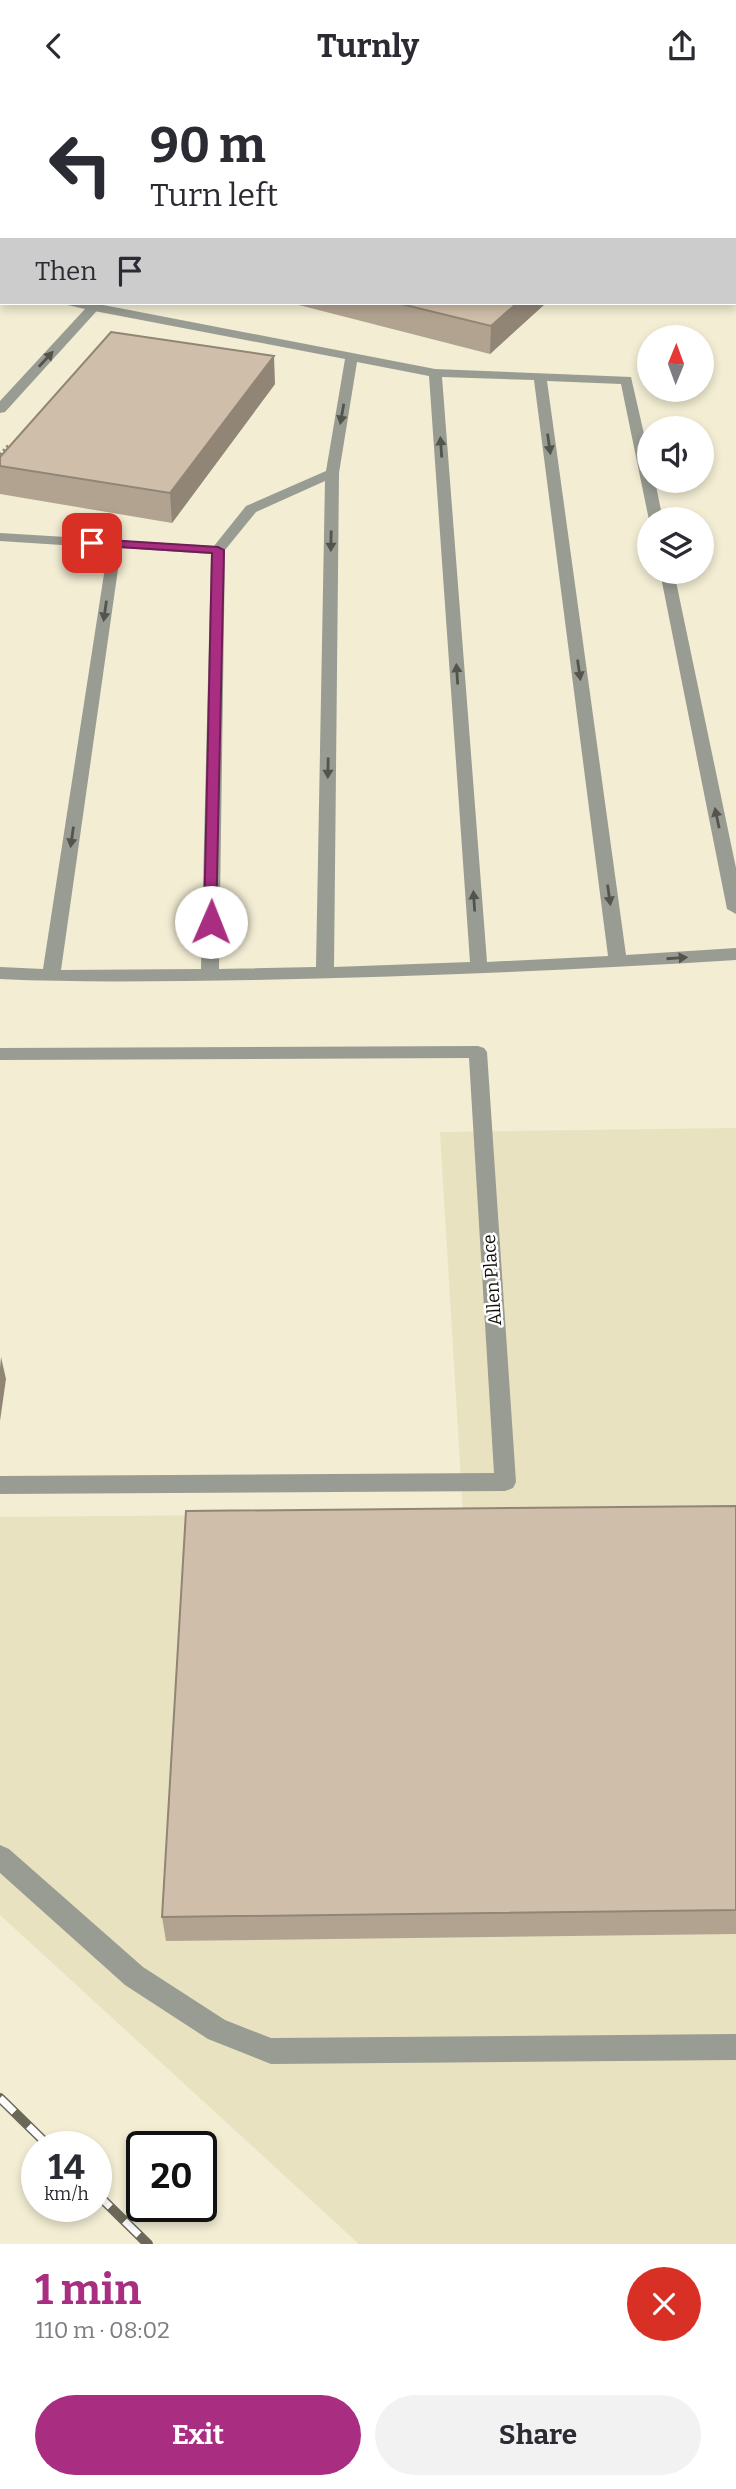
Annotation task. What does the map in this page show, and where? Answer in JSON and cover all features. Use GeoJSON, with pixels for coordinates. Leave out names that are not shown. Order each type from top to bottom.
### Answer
{"type":"FeatureCollection","features":[{"type":"Feature","properties":{"kind":"street"},"geometry":{"type":"LineString","coordinates":[[0,409],[96,305],[435,373],[627,380],[653,507]]}},
{"type":"Feature","properties":{"kind":"street"},"geometry":{"type":"LineString","coordinates":[[325,973],[331,473],[352,356]]}},
{"type":"Feature","properties":{"kind":"street"},"geometry":{"type":"LineString","coordinates":[[435,373],[479,969]]}},
{"type":"Feature","properties":{"kind":"street"},"geometry":{"type":"LineString","coordinates":[[540,376],[618,962]]}},
{"type":"Feature","properties":{"kind":"street"},"geometry":{"type":"LineString","coordinates":[[210,975],[218,550],[251,509],[331,473]]}},
{"type":"Feature","properties":{"kind":"street"},"geometry":{"type":"LineString","coordinates":[[0,537],[218,550]]}},
{"type":"Feature","properties":{"kind":"street"},"geometry":{"type":"LineString","coordinates":[[51,977],[115,544]]}},
{"type":"Feature","properties":{"kind":"street"},"geometry":{"type":"LineString","coordinates":[[669,584],[736,909]]}},
{"type":"Feature","properties":{"kind":"street"},"geometry":{"type":"LineString","coordinates":[[0,973],[51,977],[325,973],[479,969],[736,954]]}},
{"type":"Feature","properties":{"kind":"street","name":"Allen Place"},"geometry":{"type":"LineString","coordinates":[[0,1054],[478,1052],[505,1482],[0,1485]]}},
{"type":"Feature","properties":{"kind":"street"},"geometry":{"type":"LineString","coordinates":[[0,1857],[134,1976],[217,2030],[271,2051],[736,2047]]}},
{"type":"Feature","properties":{"kind":"shaded area"},"geometry":{"type":"Polygon","coordinates":[[[736,1128],[736,2244],[359,2244],[0,1915],[0,1517],[463,1513],[440,1132],[736,1128]]]}},
{"type":"Feature","properties":{"kind":"building"},"geometry":{"type":"Polygon","coordinates":[[[405,305],[515,305],[491,326],[405,305]]]}},
{"type":"Feature","properties":{"kind":"building"},"geometry":{"type":"Polygon","coordinates":[[[111,332],[274,356],[170,493],[0,466],[0,457],[111,332]]]}},
{"type":"Feature","properties":{"kind":"building"},"geometry":{"type":"Polygon","coordinates":[[[736,1506],[736,1910],[162,1917],[186,1511],[736,1506]]]}},
{"type":"Feature","properties":{"kind":"railway"},"geometry":{"type":"LineString","coordinates":[[0,2098],[34,2131]]}},
{"type":"Feature","properties":{"kind":"railway"},"geometry":{"type":"LineString","coordinates":[[112,2209],[148,2244]]}},
{"type":"Feature","properties":{"kind":"route"},"geometry":{"type":"LineString","coordinates":[[92,543],[218,550],[211,922]]}}]}
